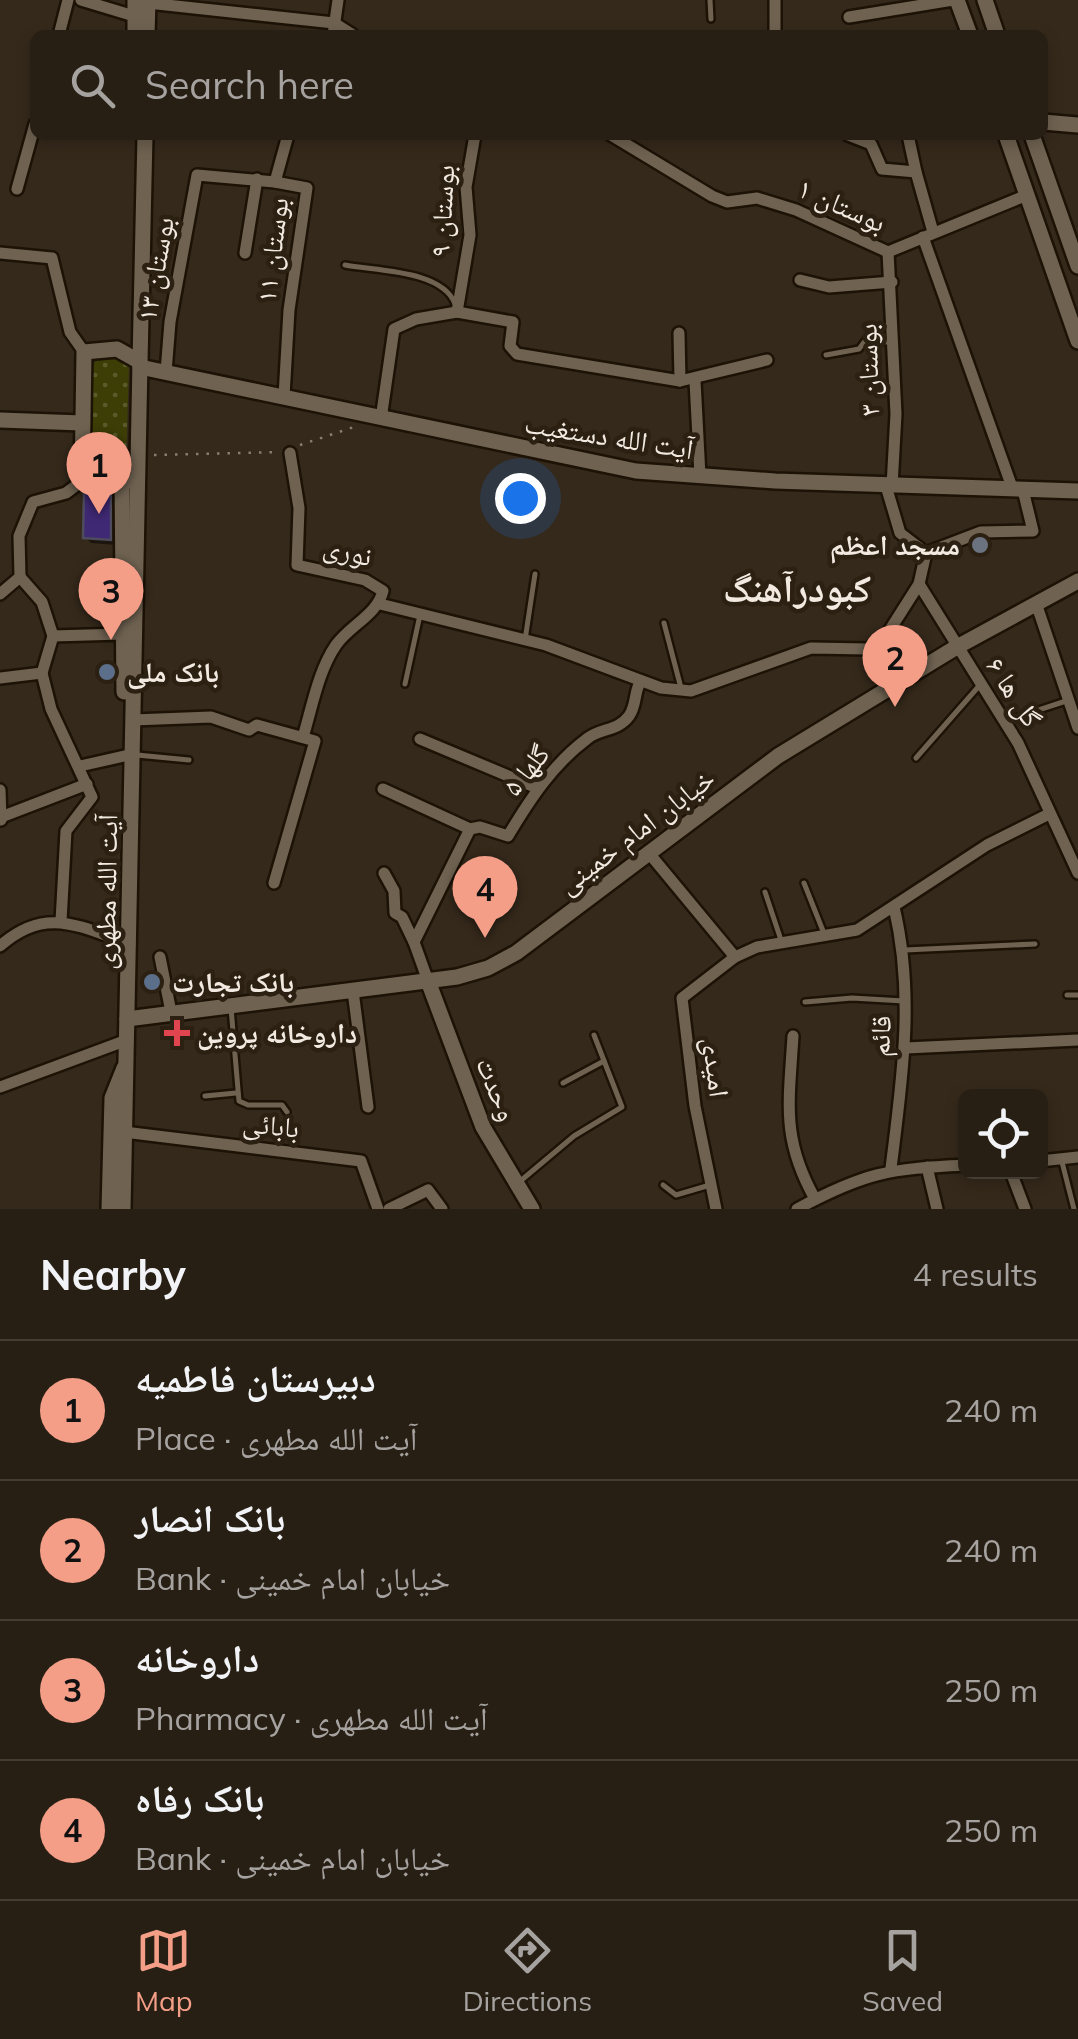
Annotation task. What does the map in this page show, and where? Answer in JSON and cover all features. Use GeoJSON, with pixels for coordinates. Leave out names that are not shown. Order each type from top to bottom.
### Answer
{"type":"FeatureCollection","features":[{"type":"Feature","properties":{"kind":"main road"},"geometry":{"type":"LineString","coordinates":[[955,0],[968,30]]}},
{"type":"Feature","properties":{"kind":"main road"},"geometry":{"type":"LineString","coordinates":[[985,0],[995,30]]}},
{"type":"Feature","properties":{"kind":"main road"},"geometry":{"type":"LineString","coordinates":[[136,30],[141,5]]}},
{"type":"Feature","properties":{"kind":"main road"},"geometry":{"type":"LineString","coordinates":[[141,5],[146,30]]}},
{"type":"Feature","properties":{"kind":"main road"},"geometry":{"type":"LineString","coordinates":[[1048,122],[1078,125]]}},
{"type":"Feature","properties":{"kind":"main road"},"geometry":{"type":"LineString","coordinates":[[135,140],[133,323],[129,337],[118,349],[84,352],[82,481],[129,481],[137,456],[144,140]]}},
{"type":"Feature","properties":{"kind":"main road"},"geometry":{"type":"LineString","coordinates":[[1008,140],[1078,340]]}},
{"type":"Feature","properties":{"kind":"main road"},"geometry":{"type":"LineString","coordinates":[[1034,140],[1078,266]]}},
{"type":"Feature","properties":{"kind":"main road"},"geometry":{"type":"LineString","coordinates":[[1061,291],[1078,285]]}},
{"type":"Feature","properties":{"kind":"main road","name":"آیت الله دستغیب"},"geometry":{"type":"LineString","coordinates":[[118,349],[140,364],[166,372],[609,468],[889,486],[1078,491]]}},
{"type":"Feature","properties":{"kind":"main road"},"geometry":{"type":"LineString","coordinates":[[0,420],[82,423]]}},
{"type":"Feature","properties":{"kind":"main road","name":"آیت الله مطهری"},"geometry":{"type":"LineString","coordinates":[[129,481],[122,634],[124,692],[134,720]]}},
{"type":"Feature","properties":{"kind":"main road","name":"آیت الله مطهری"},"geometry":{"type":"LineString","coordinates":[[123,1209],[134,720],[129,481]]}},
{"type":"Feature","properties":{"kind":"main road","name":"خیابان امام خمینی"},"geometry":{"type":"LineString","coordinates":[[127,1019],[428,981],[488,968],[516,953],[778,756],[956,648],[1078,581]]}},
{"type":"Feature","properties":{"kind":"main road","name":"وحدت"},"geometry":{"type":"LineString","coordinates":[[428,981],[483,1127],[532,1209]]}},
{"type":"Feature","properties":{"kind":"main road","name":"آیت الله مطهری"},"geometry":{"type":"LineString","coordinates":[[109,1209],[112,1098],[126,1064]]}},
{"type":"Feature","properties":{"kind":"street"},"geometry":{"type":"LineString","coordinates":[[60,30],[68,0]]}},
{"type":"Feature","properties":{"kind":"street"},"geometry":{"type":"LineString","coordinates":[[80,0],[333,29],[338,0]]}},
{"type":"Feature","properties":{"kind":"street"},"geometry":{"type":"LineString","coordinates":[[774,0],[775,30]]}},
{"type":"Feature","properties":{"kind":"street"},"geometry":{"type":"LineString","coordinates":[[849,17],[955,0]]}},
{"type":"Feature","properties":{"kind":"street"},"geometry":{"type":"LineString","coordinates":[[18,189],[31,140]]}},
{"type":"Feature","properties":{"kind":"street","name":"بوستان ۱۱"},"geometry":{"type":"LineString","coordinates":[[284,396],[289,310],[308,188],[275,182],[287,140]]}},
{"type":"Feature","properties":{"kind":"street","name":"بوستان ۹"},"geometry":{"type":"LineString","coordinates":[[457,312],[470,235],[466,188],[474,140]]}},
{"type":"Feature","properties":{"kind":"street","name":"بوستان ۱"},"geometry":{"type":"LineString","coordinates":[[619,140],[726,202],[757,198],[796,210],[888,252],[928,234],[1033,531],[982,532],[926,552]]}},
{"type":"Feature","properties":{"kind":"street"},"geometry":{"type":"LineString","coordinates":[[861,140],[871,144],[882,170],[916,172]]}},
{"type":"Feature","properties":{"kind":"street"},"geometry":{"type":"LineString","coordinates":[[909,140],[928,234],[1027,195]]}},
{"type":"Feature","properties":{"kind":"street","name":"بوستان ۱۳"},"geometry":{"type":"LineString","coordinates":[[166,372],[170,322],[197,175],[257,179]]}},
{"type":"Feature","properties":{"kind":"street"},"geometry":{"type":"LineString","coordinates":[[245,253],[257,179],[275,182]]}},
{"type":"Feature","properties":{"kind":"street","name":"بوستان ۳"},"geometry":{"type":"LineString","coordinates":[[888,252],[896,414],[889,486]]}},
{"type":"Feature","properties":{"kind":"street"},"geometry":{"type":"LineString","coordinates":[[0,253],[52,258],[70,332],[84,352]]}},
{"type":"Feature","properties":{"kind":"street"},"geometry":{"type":"LineString","coordinates":[[800,280],[829,287],[892,282]]}},
{"type":"Feature","properties":{"kind":"street"},"geometry":{"type":"LineString","coordinates":[[378,418],[394,330],[416,319],[457,312],[513,322],[510,346],[518,354],[680,381],[695,381],[709,371],[767,360]]}},
{"type":"Feature","properties":{"kind":"street"},"geometry":{"type":"LineString","coordinates":[[679,333],[680,381]]}},
{"type":"Feature","properties":{"kind":"street"},"geometry":{"type":"LineString","coordinates":[[695,381],[700,476]]}},
{"type":"Feature","properties":{"kind":"street","name":"نوری"},"geometry":{"type":"LineString","coordinates":[[274,883],[337,643],[380,604],[383,591],[379,585],[297,565],[299,508],[290,453]]}},
{"type":"Feature","properties":{"kind":"street"},"geometry":{"type":"LineString","coordinates":[[62,921],[66,831],[92,797],[51,709],[42,673],[54,636],[42,602],[20,577],[18,547],[21,524],[32,502],[66,493],[82,481]]}},
{"type":"Feature","properties":{"kind":"street"},"geometry":{"type":"LineString","coordinates":[[380,604],[525,640],[682,691],[811,648],[868,649],[886,636],[919,584],[926,552],[900,533],[889,486]]}},
{"type":"Feature","properties":{"kind":"street"},"geometry":{"type":"LineString","coordinates":[[0,549],[18,547]]}},
{"type":"Feature","properties":{"kind":"street"},"geometry":{"type":"LineString","coordinates":[[0,594],[20,577]]}},
{"type":"Feature","properties":{"kind":"street","name":"گل ها ۶"},"geometry":{"type":"LineString","coordinates":[[919,584],[1004,721],[1078,872]]}},
{"type":"Feature","properties":{"kind":"street"},"geometry":{"type":"LineString","coordinates":[[1036,603],[1078,728]]}},
{"type":"Feature","properties":{"kind":"street"},"geometry":{"type":"LineString","coordinates":[[54,636],[122,634]]}},
{"type":"Feature","properties":{"kind":"street"},"geometry":{"type":"LineString","coordinates":[[0,678],[42,673]]}},
{"type":"Feature","properties":{"kind":"street","name":"گلها ۵"},"geometry":{"type":"LineString","coordinates":[[470,829],[480,827],[508,836],[537,788],[591,735],[623,722],[635,704],[641,680]]}},
{"type":"Feature","properties":{"kind":"street"},"geometry":{"type":"LineString","coordinates":[[134,720],[211,717],[249,730],[256,725],[309,739]]}},
{"type":"Feature","properties":{"kind":"street"},"geometry":{"type":"LineString","coordinates":[[420,739],[537,788]]}},
{"type":"Feature","properties":{"kind":"street"},"geometry":{"type":"LineString","coordinates":[[80,766],[133,754]]}},
{"type":"Feature","properties":{"kind":"street"},"geometry":{"type":"LineString","coordinates":[[0,790],[1,819],[87,784]]}},
{"type":"Feature","properties":{"kind":"street"},"geometry":{"type":"LineString","coordinates":[[383,789],[470,829],[414,942]]}},
{"type":"Feature","properties":{"kind":"street"},"geometry":{"type":"LineString","coordinates":[[648,852],[735,957],[781,940],[858,930],[988,845],[1048,814]]}},
{"type":"Feature","properties":{"kind":"street"},"geometry":{"type":"LineString","coordinates":[[384,874],[394,890],[395,913],[402,917],[428,981]]}},
{"type":"Feature","properties":{"kind":"street","name":"قائم"},"geometry":{"type":"LineString","coordinates":[[891,1168],[906,1048],[907,1001],[904,950],[894,907]]}},
{"type":"Feature","properties":{"kind":"street"},"geometry":{"type":"LineString","coordinates":[[0,946],[41,922],[62,921],[130,944]]}},
{"type":"Feature","properties":{"kind":"street"},"geometry":{"type":"LineString","coordinates":[[160,957],[171,1012]]}},
{"type":"Feature","properties":{"kind":"street","name":"امیدی"},"geometry":{"type":"LineString","coordinates":[[716,1209],[682,998],[735,957]]}},
{"type":"Feature","properties":{"kind":"street"},"geometry":{"type":"LineString","coordinates":[[353,991],[368,1107]]}},
{"type":"Feature","properties":{"kind":"street"},"geometry":{"type":"LineString","coordinates":[[794,1036],[788,1118],[792,1148],[815,1199]]}},
{"type":"Feature","properties":{"kind":"street"},"geometry":{"type":"LineString","coordinates":[[0,1087],[127,1040]]}},
{"type":"Feature","properties":{"kind":"street"},"geometry":{"type":"LineString","coordinates":[[906,1048],[1078,1040]]}},
{"type":"Feature","properties":{"kind":"street","name":"بابائی"},"geometry":{"type":"LineString","coordinates":[[124,1132],[360,1161],[378,1209]]}},
{"type":"Feature","properties":{"kind":"street"},"geometry":{"type":"LineString","coordinates":[[1048,1160],[1078,1157]]}},
{"type":"Feature","properties":{"kind":"street"},"geometry":{"type":"LineString","coordinates":[[797,1209],[859,1178],[891,1168],[958,1165]]}},
{"type":"Feature","properties":{"kind":"street"},"geometry":{"type":"LineString","coordinates":[[927,1167],[937,1209]]}},
{"type":"Feature","properties":{"kind":"street"},"geometry":{"type":"LineString","coordinates":[[1014,1179],[1025,1209]]}},
{"type":"Feature","properties":{"kind":"street"},"geometry":{"type":"LineString","coordinates":[[390,1209],[428,1190],[442,1209]]}},
{"type":"Feature","properties":{"kind":"lane"},"geometry":{"type":"LineString","coordinates":[[710,0],[711,19]]}},
{"type":"Feature","properties":{"kind":"lane"},"geometry":{"type":"LineString","coordinates":[[345,265],[435,284],[450,292],[457,312]]}},
{"type":"Feature","properties":{"kind":"lane"},"geometry":{"type":"LineString","coordinates":[[826,355],[859,349],[866,341],[893,342]]}},
{"type":"Feature","properties":{"kind":"lane"},"geometry":{"type":"LineString","coordinates":[[525,640],[535,574]]}},
{"type":"Feature","properties":{"kind":"lane"},"geometry":{"type":"LineString","coordinates":[[405,684],[420,615]]}},
{"type":"Feature","properties":{"kind":"lane"},"geometry":{"type":"LineString","coordinates":[[664,623],[682,691]]}},
{"type":"Feature","properties":{"kind":"lane"},"geometry":{"type":"LineString","coordinates":[[916,758],[980,684]]}},
{"type":"Feature","properties":{"kind":"lane"},"geometry":{"type":"LineString","coordinates":[[1004,721],[1069,700]]}},
{"type":"Feature","properties":{"kind":"lane"},"geometry":{"type":"LineString","coordinates":[[133,754],[189,760]]}},
{"type":"Feature","properties":{"kind":"lane"},"geometry":{"type":"LineString","coordinates":[[804,884],[826,936]]}},
{"type":"Feature","properties":{"kind":"lane"},"geometry":{"type":"LineString","coordinates":[[765,892],[781,940]]}},
{"type":"Feature","properties":{"kind":"lane"},"geometry":{"type":"LineString","coordinates":[[904,950],[1035,944]]}},
{"type":"Feature","properties":{"kind":"lane"},"geometry":{"type":"LineString","coordinates":[[1067,996],[1078,994]]}},
{"type":"Feature","properties":{"kind":"lane"},"geometry":{"type":"LineString","coordinates":[[805,1002],[852,998],[907,1001]]}},
{"type":"Feature","properties":{"kind":"lane"},"geometry":{"type":"LineString","coordinates":[[230,1005],[236,1092],[248,1106],[282,1105],[288,1112]]}},
{"type":"Feature","properties":{"kind":"lane"},"geometry":{"type":"LineString","coordinates":[[517,1184],[574,1136],[622,1107],[594,1035]]}},
{"type":"Feature","properties":{"kind":"lane"},"geometry":{"type":"LineString","coordinates":[[563,1083],[604,1060]]}},
{"type":"Feature","properties":{"kind":"lane"},"geometry":{"type":"LineString","coordinates":[[204,1096],[236,1092]]}},
{"type":"Feature","properties":{"kind":"lane"},"geometry":{"type":"LineString","coordinates":[[1061,1159],[1074,1209]]}},
{"type":"Feature","properties":{"kind":"lane"},"geometry":{"type":"LineString","coordinates":[[664,1185],[676,1194],[710,1185]]}},
{"type":"Feature","properties":{"kind":"path"},"geometry":{"type":"LineString","coordinates":[[137,456],[290,453],[378,418]]}},
{"type":"Feature","properties":{"kind":"shaded area"},"geometry":{"type":"Polygon","coordinates":[[[102,357],[121,358],[129,365],[126,466],[120,474],[95,474],[88,466],[92,364],[102,357]]]}},
{"type":"Feature","properties":{"kind":"building"},"geometry":{"type":"Polygon","coordinates":[[[84,492],[111,492],[111,540],[83,538],[84,492]]]}},
{"type":"Feature","properties":{"kind":"place","name":"دبیرستان فاطمیه"},"geometry":{"type":"Point","coordinates":[99,514]}},
{"type":"Feature","properties":{"kind":"place","name":"مسجد اعظم"},"geometry":{"type":"Point","coordinates":[980,545]}},
{"type":"Feature","properties":{"kind":"place","name":"داروخانه"},"geometry":{"type":"Point","coordinates":[111,640]}},
{"type":"Feature","properties":{"kind":"place","name":"بانک ملی"},"geometry":{"type":"Point","coordinates":[107,672]}},
{"type":"Feature","properties":{"kind":"place","name":"بانک انصار"},"geometry":{"type":"Point","coordinates":[895,707]}},
{"type":"Feature","properties":{"kind":"place","name":"بانک رفاه"},"geometry":{"type":"Point","coordinates":[485,938]}},
{"type":"Feature","properties":{"kind":"place","name":"بانک تجارت"},"geometry":{"type":"Point","coordinates":[152,982]}},
{"type":"Feature","properties":{"kind":"place","name":"داروخانه پروین"},"geometry":{"type":"Point","coordinates":[177,1033]}},
{"type":"Feature","properties":{"kind":"district","name":"کبودرآهنگ"},"geometry":{"type":"Point","coordinates":[797,589]}}]}
